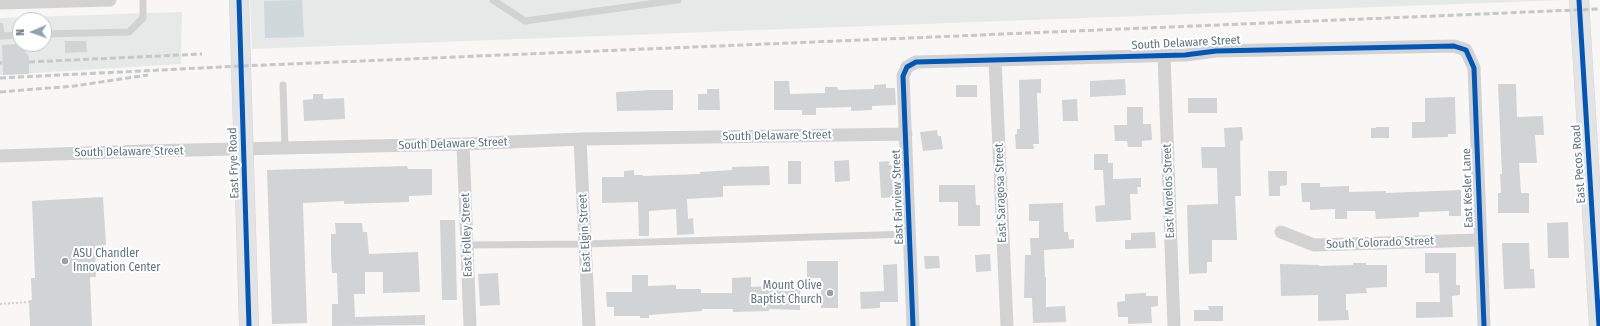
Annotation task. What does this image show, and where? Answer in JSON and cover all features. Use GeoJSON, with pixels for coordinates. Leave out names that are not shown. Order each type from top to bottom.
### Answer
{"type":"FeatureCollection","features":[{"type":"Feature","properties":{"kind":"main road","name":"East Frye Road"},"geometry":{"type":"LineString","coordinates":[[239,0],[249,326]]}},
{"type":"Feature","properties":{"kind":"main road","name":"East Pecos Road"},"geometry":{"type":"LineString","coordinates":[[1579,0],[1599,326]]}},
{"type":"Feature","properties":{"kind":"main road"},"geometry":{"type":"LineString","coordinates":[[1586,122],[1600,106]]}},
{"type":"Feature","properties":{"kind":"street"},"geometry":{"type":"LineString","coordinates":[[0,3],[110,0]]}},
{"type":"Feature","properties":{"kind":"street","name":"South Delaware Street"},"geometry":{"type":"LineString","coordinates":[[907,67],[916,62],[1185,55],[1216,51],[1454,46],[1466,50]]}},
{"type":"Feature","properties":{"kind":"street","name":"East Kesler Lane"},"geometry":{"type":"LineString","coordinates":[[1466,50],[1474,68],[1484,326]]}},
{"type":"Feature","properties":{"kind":"street","name":"East Morelos Street"},"geometry":{"type":"LineString","coordinates":[[1164,55],[1174,326]]}},
{"type":"Feature","properties":{"kind":"street","name":"East Saragosa Street"},"geometry":{"type":"LineString","coordinates":[[995,60],[1007,326]]}},
{"type":"Feature","properties":{"kind":"street","name":"East Fairview Street"},"geometry":{"type":"LineString","coordinates":[[907,67],[903,76],[913,326]]}},
{"type":"Feature","properties":{"kind":"street","name":"South Delaware Street"},"geometry":{"type":"LineString","coordinates":[[0,156],[464,144],[580,139],[906,134]]}},
{"type":"Feature","properties":{"kind":"street","name":"East Elgin Street"},"geometry":{"type":"LineString","coordinates":[[580,139],[589,326]]}},
{"type":"Feature","properties":{"kind":"street","name":"East Folley Street"},"geometry":{"type":"LineString","coordinates":[[464,144],[470,326]]}},
{"type":"Feature","properties":{"kind":"street","name":"South Colorado Street"},"geometry":{"type":"LineString","coordinates":[[1281,232],[1314,245],[1480,240]]}},
{"type":"Feature","properties":{"kind":"lane"},"geometry":{"type":"LineString","coordinates":[[52,34],[129,32],[143,18],[143,0]]}},
{"type":"Feature","properties":{"kind":"lane"},"geometry":{"type":"LineString","coordinates":[[493,0],[525,21],[678,0]]}},
{"type":"Feature","properties":{"kind":"lane"},"geometry":{"type":"LineString","coordinates":[[0,26],[1,36],[12,35]]}},
{"type":"Feature","properties":{"kind":"lane"},"geometry":{"type":"LineString","coordinates":[[283,86],[285,148]]}},
{"type":"Feature","properties":{"kind":"lane"},"geometry":{"type":"LineString","coordinates":[[467,245],[585,244],[910,234]]}},
{"type":"Feature","properties":{"kind":"path"},"geometry":{"type":"LineString","coordinates":[[0,304],[29,302]]}},
{"type":"Feature","properties":{"kind":"shaded area"},"geometry":{"type":"Polygon","coordinates":[[[250,0],[1566,0],[252,49],[250,0]]]}},
{"type":"Feature","properties":{"kind":"shaded area"},"geometry":{"type":"Polygon","coordinates":[[[302,0],[304,37],[265,38],[264,1],[302,0]]]}},
{"type":"Feature","properties":{"kind":"shaded area"},"geometry":{"type":"Polygon","coordinates":[[[182,12],[181,64],[0,75],[0,18],[12,18],[12,52],[52,52],[52,16],[182,12]]]}},
{"type":"Feature","properties":{"kind":"building"},"geometry":{"type":"Polygon","coordinates":[[[65,41],[86,41],[87,52],[65,53],[65,41]]]}},
{"type":"Feature","properties":{"kind":"building"},"geometry":{"type":"Polygon","coordinates":[[[12,44],[12,52],[25,52],[29,56],[29,74],[3,75],[2,45],[12,44]]]}},
{"type":"Feature","properties":{"kind":"building"},"geometry":{"type":"Polygon","coordinates":[[[1041,79],[1041,93],[1037,93],[1039,144],[1033,144],[1034,149],[1016,149],[1015,134],[1017,134],[1017,129],[1020,129],[1019,80],[1041,79]]]}},
{"type":"Feature","properties":{"kind":"building"},"geometry":{"type":"Polygon","coordinates":[[[1125,79],[1126,95],[1090,97],[1090,81],[1125,79]]]}},
{"type":"Feature","properties":{"kind":"building"},"geometry":{"type":"Polygon","coordinates":[[[774,81],[789,81],[790,94],[825,93],[825,87],[837,87],[838,90],[874,89],[874,85],[886,84],[886,88],[895,88],[896,105],[872,106],[872,110],[851,111],[851,107],[816,108],[816,115],[802,115],[802,110],[774,110],[774,81]]]}},
{"type":"Feature","properties":{"kind":"building"},"geometry":{"type":"Polygon","coordinates":[[[1498,84],[1516,84],[1517,117],[1543,116],[1544,135],[1535,135],[1537,163],[1519,163],[1521,193],[1529,193],[1529,213],[1498,213],[1498,193],[1501,193],[1500,174],[1502,174],[1498,84]]]}},
{"type":"Feature","properties":{"kind":"building"},"geometry":{"type":"Polygon","coordinates":[[[956,85],[977,85],[977,97],[956,97],[956,85]]]}},
{"type":"Feature","properties":{"kind":"building"},"geometry":{"type":"Polygon","coordinates":[[[707,89],[719,89],[720,110],[698,110],[698,94],[707,94],[707,89]]]}},
{"type":"Feature","properties":{"kind":"building"},"geometry":{"type":"Polygon","coordinates":[[[673,90],[673,110],[617,111],[616,92],[673,90]]]}},
{"type":"Feature","properties":{"kind":"building"},"geometry":{"type":"Polygon","coordinates":[[[313,94],[323,94],[323,99],[344,98],[345,119],[304,121],[303,100],[313,99],[313,94]]]}},
{"type":"Feature","properties":{"kind":"building"},"geometry":{"type":"Polygon","coordinates":[[[1455,97],[1456,134],[1448,134],[1448,137],[1412,138],[1412,122],[1425,122],[1425,98],[1455,97]]]}},
{"type":"Feature","properties":{"kind":"building"},"geometry":{"type":"Polygon","coordinates":[[[1188,98],[1217,98],[1217,113],[1188,113],[1188,98]]]}},
{"type":"Feature","properties":{"kind":"building"},"geometry":{"type":"Polygon","coordinates":[[[1077,99],[1078,121],[1063,121],[1062,100],[1077,99]]]}},
{"type":"Feature","properties":{"kind":"building"},"geometry":{"type":"Polygon","coordinates":[[[1127,107],[1143,107],[1143,124],[1151,124],[1152,140],[1142,141],[1142,147],[1128,147],[1127,141],[1115,141],[1114,125],[1127,125],[1127,107]]]}},
{"type":"Feature","properties":{"kind":"building"},"geometry":{"type":"Polygon","coordinates":[[[1242,127],[1243,140],[1240,141],[1241,196],[1235,196],[1237,240],[1212,240],[1212,262],[1207,262],[1207,273],[1189,274],[1187,205],[1218,204],[1217,168],[1202,168],[1201,147],[1225,147],[1224,128],[1242,127]]]}},
{"type":"Feature","properties":{"kind":"building"},"geometry":{"type":"Polygon","coordinates":[[[1389,127],[1389,138],[1371,138],[1371,128],[1389,127]]]}},
{"type":"Feature","properties":{"kind":"building"},"geometry":{"type":"Polygon","coordinates":[[[937,130],[938,136],[941,136],[943,149],[923,151],[920,132],[937,130]]]}},
{"type":"Feature","properties":{"kind":"building"},"geometry":{"type":"Polygon","coordinates":[[[1094,154],[1108,154],[1108,163],[1113,163],[1113,179],[1141,178],[1141,187],[1137,187],[1138,194],[1130,194],[1131,220],[1096,222],[1095,206],[1105,205],[1103,170],[1094,170],[1094,154]]]}},
{"type":"Feature","properties":{"kind":"building"},"geometry":{"type":"Polygon","coordinates":[[[849,160],[850,181],[835,182],[834,161],[849,160]]]}},
{"type":"Feature","properties":{"kind":"building"},"geometry":{"type":"Polygon","coordinates":[[[788,161],[801,161],[801,184],[788,184],[788,161]]]}},
{"type":"Feature","properties":{"kind":"building"},"geometry":{"type":"Polygon","coordinates":[[[889,161],[889,165],[896,165],[898,197],[881,198],[879,162],[889,161]]]}},
{"type":"Feature","properties":{"kind":"building"},"geometry":{"type":"Polygon","coordinates":[[[407,166],[408,169],[432,169],[432,195],[409,196],[409,202],[344,204],[344,201],[303,203],[307,323],[272,324],[267,170],[407,166]]]}},
{"type":"Feature","properties":{"kind":"building"},"geometry":{"type":"Polygon","coordinates":[[[769,166],[770,185],[723,186],[723,197],[687,199],[688,219],[693,218],[694,234],[677,235],[676,209],[649,211],[649,236],[639,236],[638,202],[602,203],[602,177],[624,177],[624,171],[634,170],[634,175],[643,176],[700,174],[700,172],[732,170],[732,167],[769,166]]]}},
{"type":"Feature","properties":{"kind":"building"},"geometry":{"type":"Polygon","coordinates":[[[1268,171],[1287,171],[1287,185],[1280,186],[1280,196],[1269,196],[1268,171]]]}},
{"type":"Feature","properties":{"kind":"building"},"geometry":{"type":"Polygon","coordinates":[[[1301,183],[1320,183],[1320,187],[1349,186],[1349,192],[1386,191],[1386,193],[1461,190],[1461,216],[1449,216],[1449,211],[1419,212],[1419,217],[1376,219],[1375,211],[1347,211],[1347,219],[1335,219],[1335,209],[1310,210],[1310,202],[1302,202],[1301,183]]]}},
{"type":"Feature","properties":{"kind":"building"},"geometry":{"type":"Polygon","coordinates":[[[939,185],[975,185],[976,205],[980,205],[980,226],[958,226],[958,202],[939,202],[939,185]]]}},
{"type":"Feature","properties":{"kind":"building","name":"ASU Chandler Innovation Center"},"geometry":{"type":"Polygon","coordinates":[[[103,197],[106,245],[95,246],[96,277],[90,277],[92,326],[30,326],[29,300],[32,300],[31,278],[35,278],[32,201],[103,197]]]}},
{"type":"Feature","properties":{"kind":"building"},"geometry":{"type":"Polygon","coordinates":[[[1063,203],[1064,232],[1068,232],[1069,240],[1074,239],[1074,248],[1044,250],[1046,307],[1065,306],[1066,322],[1033,323],[1032,298],[1024,298],[1025,255],[1031,255],[1030,238],[1039,238],[1039,221],[1029,221],[1029,204],[1063,203]]]}},
{"type":"Feature","properties":{"kind":"building"},"geometry":{"type":"Polygon","coordinates":[[[440,220],[455,220],[457,300],[442,300],[440,220]]]}},
{"type":"Feature","properties":{"kind":"building"},"geometry":{"type":"Polygon","coordinates":[[[1568,222],[1569,258],[1548,258],[1547,223],[1568,222]]]}},
{"type":"Feature","properties":{"kind":"building"},"geometry":{"type":"Polygon","coordinates":[[[335,223],[362,223],[363,232],[367,232],[369,254],[418,252],[420,292],[383,293],[383,272],[365,272],[365,294],[354,294],[355,317],[425,315],[425,325],[332,326],[332,304],[338,304],[337,273],[332,273],[331,255],[331,234],[336,234],[335,223]]]}},
{"type":"Feature","properties":{"kind":"building"},"geometry":{"type":"Polygon","coordinates":[[[1155,232],[1156,248],[1125,249],[1125,240],[1131,240],[1131,233],[1155,232]]]}},
{"type":"Feature","properties":{"kind":"building"},"geometry":{"type":"Polygon","coordinates":[[[1502,243],[1529,243],[1530,269],[1534,269],[1535,288],[1504,289],[1502,243]]]}},
{"type":"Feature","properties":{"kind":"building"},"geometry":{"type":"Polygon","coordinates":[[[1425,253],[1456,253],[1456,285],[1460,285],[1460,295],[1452,296],[1453,317],[1416,318],[1416,302],[1440,302],[1439,273],[1425,273],[1425,253]]]}},
{"type":"Feature","properties":{"kind":"building"},"geometry":{"type":"Polygon","coordinates":[[[990,254],[991,271],[976,272],[975,255],[990,254]]]}},
{"type":"Feature","properties":{"kind":"building"},"geometry":{"type":"Polygon","coordinates":[[[924,256],[939,256],[940,268],[925,269],[924,256]]]}},
{"type":"Feature","properties":{"kind":"building","name":"Mount Olive Baptist Church"},"geometry":{"type":"Polygon","coordinates":[[[807,261],[838,261],[838,308],[821,308],[821,278],[807,278],[807,261]]]}},
{"type":"Feature","properties":{"kind":"building"},"geometry":{"type":"Polygon","coordinates":[[[1353,263],[1366,263],[1366,265],[1387,265],[1387,287],[1366,288],[1367,293],[1346,294],[1346,310],[1348,310],[1349,320],[1318,321],[1318,295],[1281,296],[1280,264],[1319,266],[1353,265],[1353,263]]]}},
{"type":"Feature","properties":{"kind":"building"},"geometry":{"type":"Polygon","coordinates":[[[897,264],[898,302],[880,302],[880,308],[861,309],[860,292],[884,291],[883,265],[897,264]]]}},
{"type":"Feature","properties":{"kind":"building"},"geometry":{"type":"Polygon","coordinates":[[[498,273],[500,305],[480,306],[478,274],[498,273]]]}},
{"type":"Feature","properties":{"kind":"building"},"geometry":{"type":"Polygon","coordinates":[[[632,275],[648,275],[648,286],[676,285],[676,289],[701,289],[701,293],[732,293],[732,278],[751,277],[751,287],[775,286],[775,288],[800,288],[800,310],[769,309],[769,311],[733,312],[733,309],[702,309],[702,311],[649,315],[649,318],[640,318],[640,316],[614,316],[614,307],[607,307],[606,292],[632,292],[632,275]]]}},
{"type":"Feature","properties":{"kind":"building"},"geometry":{"type":"Polygon","coordinates":[[[1146,293],[1146,296],[1158,296],[1158,306],[1151,307],[1152,323],[1128,324],[1128,317],[1118,317],[1117,302],[1125,301],[1125,294],[1146,293]]]}},
{"type":"Feature","properties":{"kind":"building"},"geometry":{"type":"Polygon","coordinates":[[[1208,306],[1223,306],[1223,321],[1194,321],[1194,310],[1209,310],[1208,306]]]}},
{"type":"Feature","properties":{"kind":"railway"},"geometry":{"type":"LineString","coordinates":[[0,78],[241,66],[1600,9]]}},
{"type":"Feature","properties":{"kind":"railway"},"geometry":{"type":"LineString","coordinates":[[29,62],[202,54]]}},
{"type":"Feature","properties":{"kind":"railway"},"geometry":{"type":"LineString","coordinates":[[0,92],[74,86],[148,75]]}},
{"type":"Feature","properties":{"kind":"cycle path"},"geometry":{"type":"LineString","coordinates":[[239,0],[249,326]]}},
{"type":"Feature","properties":{"kind":"cycle path"},"geometry":{"type":"LineString","coordinates":[[1579,0],[1599,326]]}},
{"type":"Feature","properties":{"kind":"cycle path"},"geometry":{"type":"LineString","coordinates":[[913,326],[903,76],[907,67],[916,62],[1185,55],[1216,51],[1454,46],[1466,50],[1474,68],[1484,326]]}},
{"type":"Feature","properties":{"kind":"place","name":"ASU Chandler Innovation Center"},"geometry":{"type":"Point","coordinates":[65,261]}},
{"type":"Feature","properties":{"kind":"place","name":"Mount Olive Baptist Church"},"geometry":{"type":"Point","coordinates":[830,293]}}]}
